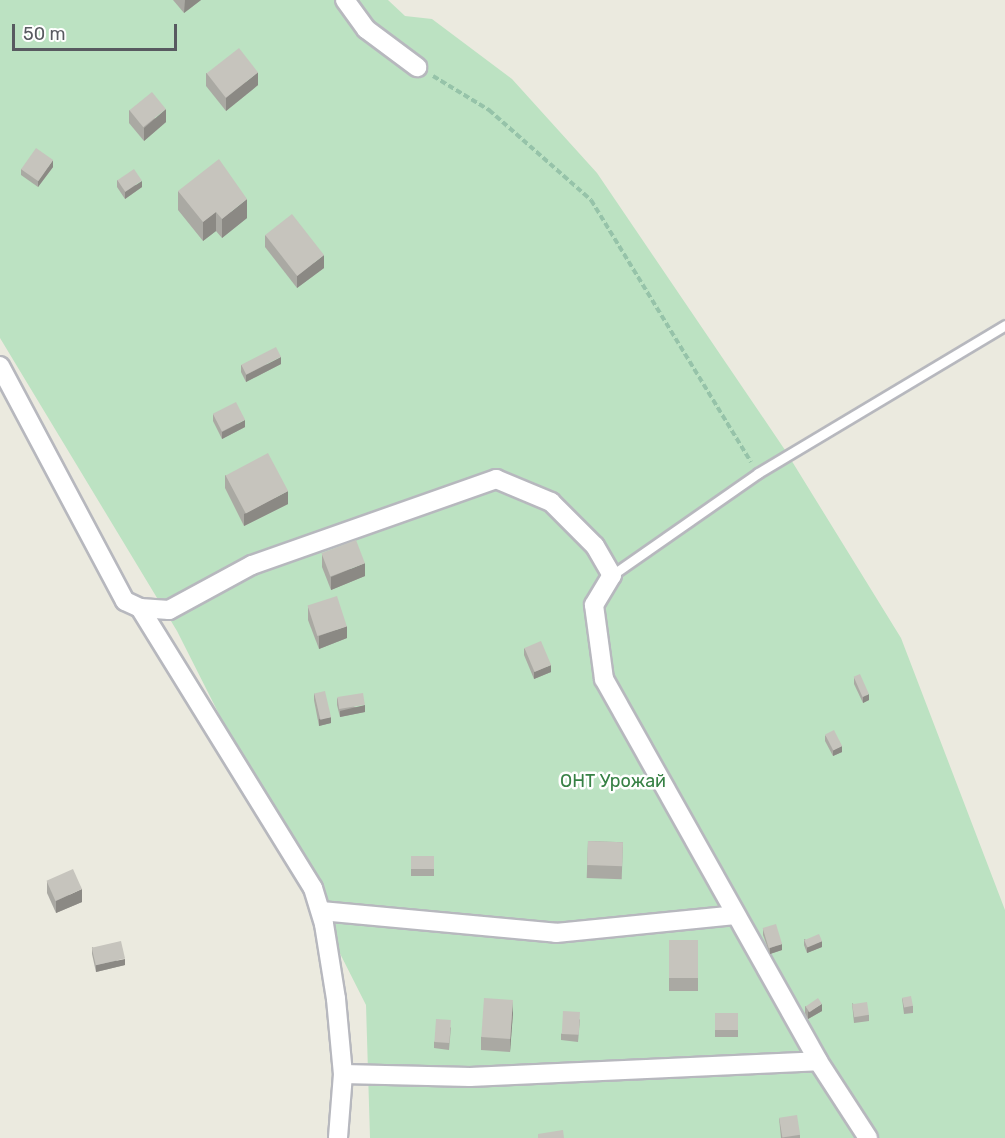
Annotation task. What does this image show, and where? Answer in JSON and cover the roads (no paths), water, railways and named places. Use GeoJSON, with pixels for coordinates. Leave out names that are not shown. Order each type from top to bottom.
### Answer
{"type":"FeatureCollection","features":[{"type":"Feature","properties":{"kind":"street"},"geometry":{"type":"LineString","coordinates":[[345,0],[366,29],[417,67]]}},
{"type":"Feature","properties":{"kind":"street"},"geometry":{"type":"LineString","coordinates":[[0,366],[125,601],[140,608],[169,610],[252,564],[496,479],[551,502],[595,546],[612,575],[594,605],[604,679],[818,1061],[868,1138]]}},
{"type":"Feature","properties":{"kind":"street"},"geometry":{"type":"LineString","coordinates":[[140,608],[314,888],[321,911],[336,999],[344,1074],[338,1138]]}},
{"type":"Feature","properties":{"kind":"street"},"geometry":{"type":"LineString","coordinates":[[321,911],[556,933],[735,915]]}},
{"type":"Feature","properties":{"kind":"street"},"geometry":{"type":"LineString","coordinates":[[344,1074],[470,1077],[818,1061]]}},
{"type":"Feature","properties":{"kind":"lane"},"geometry":{"type":"LineString","coordinates":[[612,575],[758,473],[1005,325]]}},
{"type":"Feature","properties":{"kind":"park label","name":"ОНТ Урожай"},"geometry":{"type":"Point","coordinates":[613,781]}}]}
